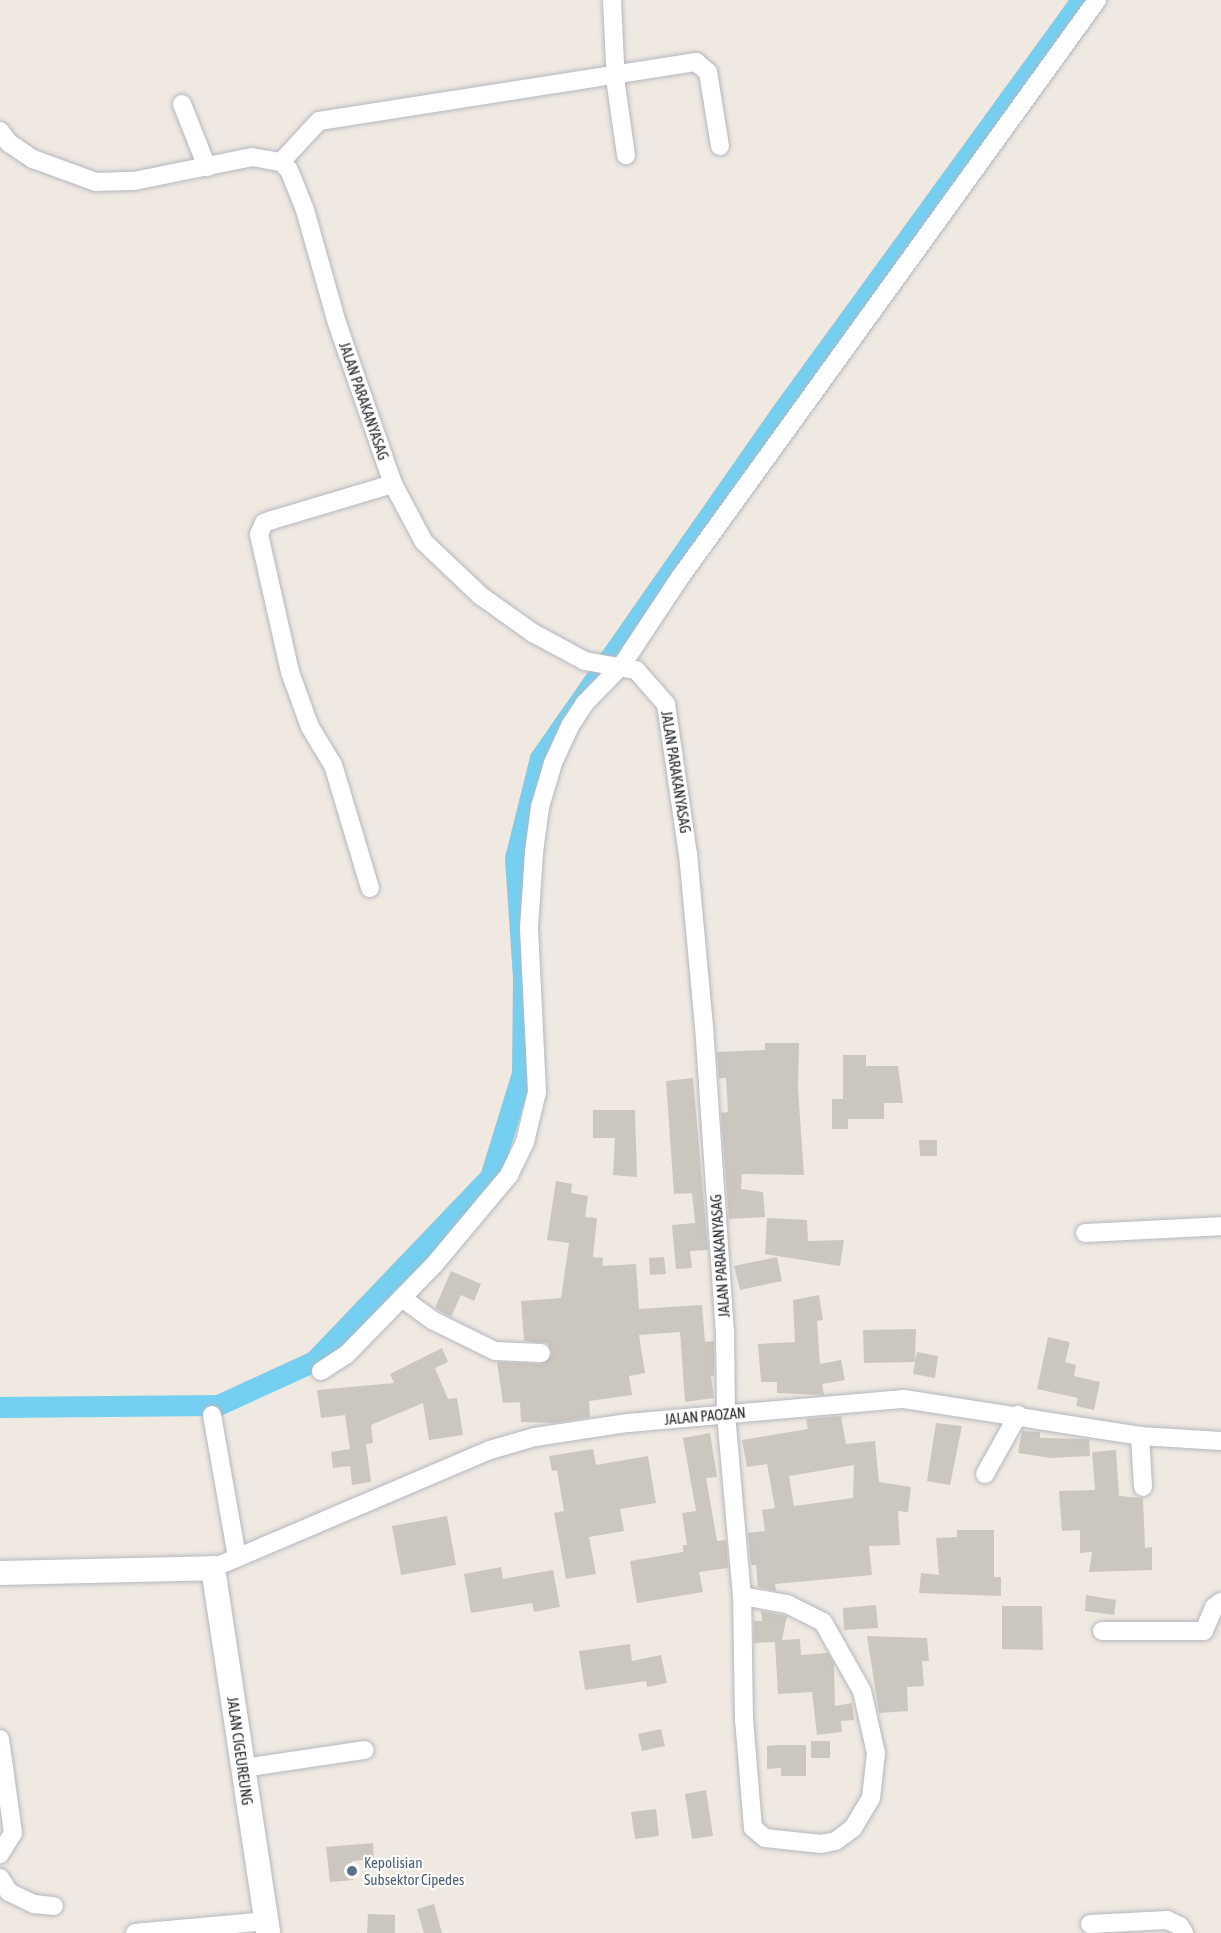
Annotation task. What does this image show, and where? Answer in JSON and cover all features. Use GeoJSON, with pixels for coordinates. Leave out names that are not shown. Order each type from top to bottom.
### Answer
{"type":"FeatureCollection","features":[{"type":"Feature","properties":{"kind":"street"},"geometry":{"type":"LineString","coordinates":[[612,0],[616,75],[626,155]]}},
{"type":"Feature","properties":{"kind":"street"},"geometry":{"type":"LineString","coordinates":[[321,1371],[346,1355],[402,1298],[509,1175],[525,1142],[537,1092],[529,928],[540,807],[553,763],[570,726],[1097,0]]}},
{"type":"Feature","properties":{"kind":"street"},"geometry":{"type":"LineString","coordinates":[[0,131],[9,143],[33,159],[96,182],[134,181],[252,157],[281,162],[319,121],[701,63],[711,84],[720,146]]}},
{"type":"Feature","properties":{"kind":"street"},"geometry":{"type":"LineString","coordinates":[[182,104],[207,167]]}},
{"type":"Feature","properties":{"kind":"street","name":"JALAN PARAKANYASAG"},"geometry":{"type":"LineString","coordinates":[[281,162],[288,170],[305,210],[337,323],[393,484],[424,542],[446,567],[533,633],[585,661],[616,664],[636,670],[661,696],[670,719],[677,763],[704,1026],[725,1331],[726,1414],[742,1596],[744,1719],[753,1828],[765,1838],[804,1843],[836,1841],[853,1828],[871,1798],[876,1753],[862,1691],[823,1622],[787,1604],[742,1596]]}},
{"type":"Feature","properties":{"kind":"street"},"geometry":{"type":"LineString","coordinates":[[370,888],[333,765],[310,727],[290,672],[259,534],[264,523],[272,520],[393,484]]}},
{"type":"Feature","properties":{"kind":"street"},"geometry":{"type":"LineString","coordinates":[[1085,1233],[1221,1226]]}},
{"type":"Feature","properties":{"kind":"street"},"geometry":{"type":"LineString","coordinates":[[402,1298],[434,1321],[495,1351],[541,1353]]}},
{"type":"Feature","properties":{"kind":"street","name":"JALAN PAOZAN"},"geometry":{"type":"LineString","coordinates":[[213,1568],[490,1450],[535,1437],[726,1414],[904,1399],[1018,1414],[1140,1436],[1221,1441]]}},
{"type":"Feature","properties":{"kind":"street"},"geometry":{"type":"LineString","coordinates":[[985,1474],[1018,1414]]}},
{"type":"Feature","properties":{"kind":"street"},"geometry":{"type":"LineString","coordinates":[[212,1415],[237,1557]]}},
{"type":"Feature","properties":{"kind":"street"},"geometry":{"type":"LineString","coordinates":[[1140,1436],[1143,1487]]}},
{"type":"Feature","properties":{"kind":"street"},"geometry":{"type":"LineString","coordinates":[[0,1573],[213,1568]]}},
{"type":"Feature","properties":{"kind":"street","name":"JALAN CIGEUREUNG"},"geometry":{"type":"LineString","coordinates":[[213,1568],[267,1927]]}},
{"type":"Feature","properties":{"kind":"street"},"geometry":{"type":"LineString","coordinates":[[1102,1631],[1204,1631],[1214,1607],[1221,1602]]}},
{"type":"Feature","properties":{"kind":"street"},"geometry":{"type":"LineString","coordinates":[[0,1739],[13,1833],[0,1854]]}},
{"type":"Feature","properties":{"kind":"street"},"geometry":{"type":"LineString","coordinates":[[243,1768],[365,1750]]}},
{"type":"Feature","properties":{"kind":"street"},"geometry":{"type":"LineString","coordinates":[[3,1889],[34,1904],[54,1906]]}},
{"type":"Feature","properties":{"kind":"street"},"geometry":{"type":"LineString","coordinates":[[1090,1924],[1167,1920],[1180,1926],[1184,1933]]}},
{"type":"Feature","properties":{"kind":"street"},"geometry":{"type":"LineString","coordinates":[[135,1933],[267,1927]]}},
{"type":"Feature","properties":{"kind":"building"},"geometry":{"type":"Polygon","coordinates":[[[765,1043],[799,1043],[798,1089],[804,1175],[742,1174],[741,1189],[763,1192],[765,1217],[729,1219],[721,1113],[728,1112],[726,1078],[719,1078],[717,1052],[765,1050],[765,1043]]]}},
{"type":"Feature","properties":{"kind":"building"},"geometry":{"type":"Polygon","coordinates":[[[843,1055],[866,1055],[866,1066],[898,1066],[903,1103],[884,1103],[884,1119],[848,1119],[848,1129],[832,1129],[832,1099],[843,1099],[843,1055]]]}},
{"type":"Feature","properties":{"kind":"building"},"geometry":{"type":"Polygon","coordinates":[[[693,1078],[708,1250],[690,1251],[692,1268],[676,1269],[672,1225],[695,1223],[692,1193],[674,1194],[666,1081],[693,1078]]]}},
{"type":"Feature","properties":{"kind":"building"},"geometry":{"type":"Polygon","coordinates":[[[593,1110],[635,1110],[637,1177],[613,1175],[615,1138],[593,1138],[593,1110]]]}},
{"type":"Feature","properties":{"kind":"building"},"geometry":{"type":"Polygon","coordinates":[[[919,1140],[937,1140],[937,1156],[920,1156],[919,1140]]]}},
{"type":"Feature","properties":{"kind":"building"},"geometry":{"type":"Polygon","coordinates":[[[556,1181],[572,1184],[571,1193],[588,1196],[585,1217],[597,1218],[593,1257],[603,1258],[602,1266],[636,1264],[639,1309],[702,1305],[705,1342],[714,1341],[714,1376],[711,1376],[714,1398],[685,1402],[680,1332],[639,1335],[645,1373],[629,1376],[632,1395],[589,1401],[590,1417],[555,1423],[521,1422],[520,1402],[503,1403],[497,1362],[541,1364],[552,1354],[547,1343],[524,1341],[521,1301],[561,1298],[569,1243],[547,1240],[556,1181]]]}},
{"type":"Feature","properties":{"kind":"building"},"geometry":{"type":"Polygon","coordinates":[[[767,1218],[807,1220],[808,1241],[844,1240],[840,1266],[765,1254],[767,1218]]]}},
{"type":"Feature","properties":{"kind":"building"},"geometry":{"type":"Polygon","coordinates":[[[664,1257],[666,1274],[650,1275],[649,1258],[664,1257]]]}},
{"type":"Feature","properties":{"kind":"building"},"geometry":{"type":"Polygon","coordinates":[[[777,1257],[782,1281],[740,1290],[734,1266],[777,1257]]]}},
{"type":"Feature","properties":{"kind":"building"},"geometry":{"type":"Polygon","coordinates":[[[451,1271],[481,1284],[474,1301],[461,1295],[451,1317],[435,1308],[451,1271]]]}},
{"type":"Feature","properties":{"kind":"building"},"geometry":{"type":"Polygon","coordinates":[[[819,1295],[823,1320],[817,1321],[820,1364],[841,1360],[845,1380],[822,1384],[824,1395],[777,1393],[777,1382],[761,1382],[758,1344],[795,1342],[793,1300],[819,1295]]]}},
{"type":"Feature","properties":{"kind":"building"},"geometry":{"type":"Polygon","coordinates":[[[916,1329],[915,1361],[917,1352],[938,1356],[935,1378],[913,1374],[915,1362],[864,1363],[863,1330],[916,1329]]]}},
{"type":"Feature","properties":{"kind":"building"},"geometry":{"type":"Polygon","coordinates":[[[1048,1337],[1070,1342],[1065,1362],[1076,1365],[1074,1376],[1100,1382],[1094,1410],[1076,1406],[1078,1398],[1037,1389],[1048,1337]]]}},
{"type":"Feature","properties":{"kind":"building"},"geometry":{"type":"Polygon","coordinates":[[[442,1348],[448,1362],[435,1368],[448,1399],[457,1398],[463,1435],[429,1440],[423,1403],[371,1425],[373,1443],[366,1444],[371,1482],[352,1485],[350,1466],[333,1468],[331,1452],[350,1449],[345,1415],[321,1418],[317,1390],[394,1383],[390,1374],[442,1348]]]}},
{"type":"Feature","properties":{"kind":"building"},"geometry":{"type":"Polygon","coordinates":[[[841,1416],[846,1444],[875,1441],[879,1482],[911,1487],[908,1512],[898,1511],[900,1545],[869,1546],[872,1575],[775,1584],[776,1591],[758,1587],[756,1565],[751,1565],[748,1533],[765,1531],[762,1510],[775,1508],[767,1464],[747,1467],[742,1440],[808,1429],[806,1419],[841,1416]],[[854,1465],[789,1476],[794,1506],[853,1498],[854,1465]]]}},
{"type":"Feature","properties":{"kind":"building"},"geometry":{"type":"Polygon","coordinates":[[[936,1423],[962,1426],[950,1485],[927,1481],[936,1423]]]}},
{"type":"Feature","properties":{"kind":"building"},"geometry":{"type":"Polygon","coordinates":[[[1022,1431],[1040,1432],[1040,1438],[1089,1439],[1090,1456],[1051,1458],[1018,1453],[1022,1431]]]}},
{"type":"Feature","properties":{"kind":"building"},"geometry":{"type":"Polygon","coordinates":[[[710,1433],[717,1477],[706,1478],[717,1541],[726,1540],[728,1568],[699,1572],[703,1592],[637,1603],[630,1561],[683,1552],[683,1545],[687,1545],[682,1513],[696,1511],[683,1438],[710,1433]]]}},
{"type":"Feature","properties":{"kind":"building"},"geometry":{"type":"Polygon","coordinates":[[[593,1449],[596,1465],[648,1456],[656,1503],[620,1509],[624,1531],[589,1537],[596,1574],[566,1579],[554,1513],[564,1511],[557,1470],[552,1471],[549,1456],[593,1449]]]}},
{"type":"Feature","properties":{"kind":"building"},"geometry":{"type":"Polygon","coordinates":[[[1116,1450],[1119,1496],[1143,1498],[1145,1548],[1152,1547],[1152,1570],[1089,1572],[1092,1552],[1080,1553],[1080,1530],[1062,1531],[1059,1491],[1095,1490],[1092,1452],[1116,1450]]]}},
{"type":"Feature","properties":{"kind":"building"},"geometry":{"type":"Polygon","coordinates":[[[447,1516],[456,1565],[401,1575],[392,1526],[447,1516]]]}},
{"type":"Feature","properties":{"kind":"building"},"geometry":{"type":"Polygon","coordinates":[[[957,1530],[994,1530],[994,1577],[1001,1577],[1001,1596],[919,1593],[921,1573],[939,1575],[936,1538],[957,1537],[957,1530]]]}},
{"type":"Feature","properties":{"kind":"building"},"geometry":{"type":"Polygon","coordinates":[[[501,1567],[503,1579],[553,1570],[560,1607],[534,1612],[532,1603],[471,1613],[464,1574],[501,1567]]]}},
{"type":"Feature","properties":{"kind":"building"},"geometry":{"type":"Polygon","coordinates":[[[1086,1595],[1116,1600],[1114,1615],[1085,1611],[1086,1595]]]}},
{"type":"Feature","properties":{"kind":"building"},"geometry":{"type":"Polygon","coordinates":[[[876,1605],[878,1628],[844,1630],[843,1608],[876,1605]]]}},
{"type":"Feature","properties":{"kind":"building"},"geometry":{"type":"Polygon","coordinates":[[[1002,1606],[1042,1606],[1043,1650],[1002,1649],[1002,1606]]]}},
{"type":"Feature","properties":{"kind":"building"},"geometry":{"type":"Polygon","coordinates":[[[761,1611],[787,1616],[782,1640],[800,1639],[801,1655],[828,1653],[834,1664],[835,1706],[852,1703],[854,1720],[841,1721],[842,1732],[817,1735],[812,1692],[778,1694],[775,1642],[754,1643],[754,1621],[762,1621],[761,1611]]]}},
{"type":"Feature","properties":{"kind":"building"},"geometry":{"type":"Polygon","coordinates":[[[867,1636],[927,1638],[929,1661],[922,1661],[924,1686],[907,1687],[908,1711],[879,1713],[867,1636]]]}},
{"type":"Feature","properties":{"kind":"building"},"geometry":{"type":"Polygon","coordinates":[[[630,1644],[632,1661],[661,1655],[667,1683],[647,1687],[646,1681],[585,1690],[579,1651],[630,1644]]]}},
{"type":"Feature","properties":{"kind":"building"},"geometry":{"type":"Polygon","coordinates":[[[661,1729],[665,1746],[642,1751],[638,1734],[661,1729]]]}},
{"type":"Feature","properties":{"kind":"building"},"geometry":{"type":"Polygon","coordinates":[[[811,1741],[830,1741],[830,1758],[811,1758],[811,1741]]]}},
{"type":"Feature","properties":{"kind":"building"},"geometry":{"type":"Polygon","coordinates":[[[806,1745],[806,1776],[781,1776],[781,1768],[767,1769],[767,1746],[806,1745]]]}},
{"type":"Feature","properties":{"kind":"building"},"geometry":{"type":"Polygon","coordinates":[[[706,1790],[713,1836],[692,1839],[685,1794],[706,1790]]]}},
{"type":"Feature","properties":{"kind":"building"},"geometry":{"type":"Polygon","coordinates":[[[656,1809],[659,1836],[635,1839],[631,1812],[656,1809]]]}},
{"type":"Feature","properties":{"kind":"building"},"geometry":{"type":"Polygon","coordinates":[[[373,1843],[374,1859],[352,1861],[354,1880],[330,1882],[326,1847],[373,1843]]]}},
{"type":"Feature","properties":{"kind":"building"},"geometry":{"type":"Polygon","coordinates":[[[434,1904],[442,1933],[424,1933],[417,1909],[434,1904]]]}},
{"type":"Feature","properties":{"kind":"building"},"geometry":{"type":"Polygon","coordinates":[[[368,1914],[395,1915],[395,1933],[367,1933],[368,1914]]]}},
{"type":"Feature","properties":{"kind":"waterway"},"geometry":{"type":"LineString","coordinates":[[0,1407],[218,1405],[314,1361],[490,1177],[522,1073],[523,978],[515,858],[540,758],[780,414],[1081,0]]}},
{"type":"Feature","properties":{"kind":"place","name":"Kepolisian Subsektor Cipedes"},"geometry":{"type":"Point","coordinates":[352,1871]}}]}
